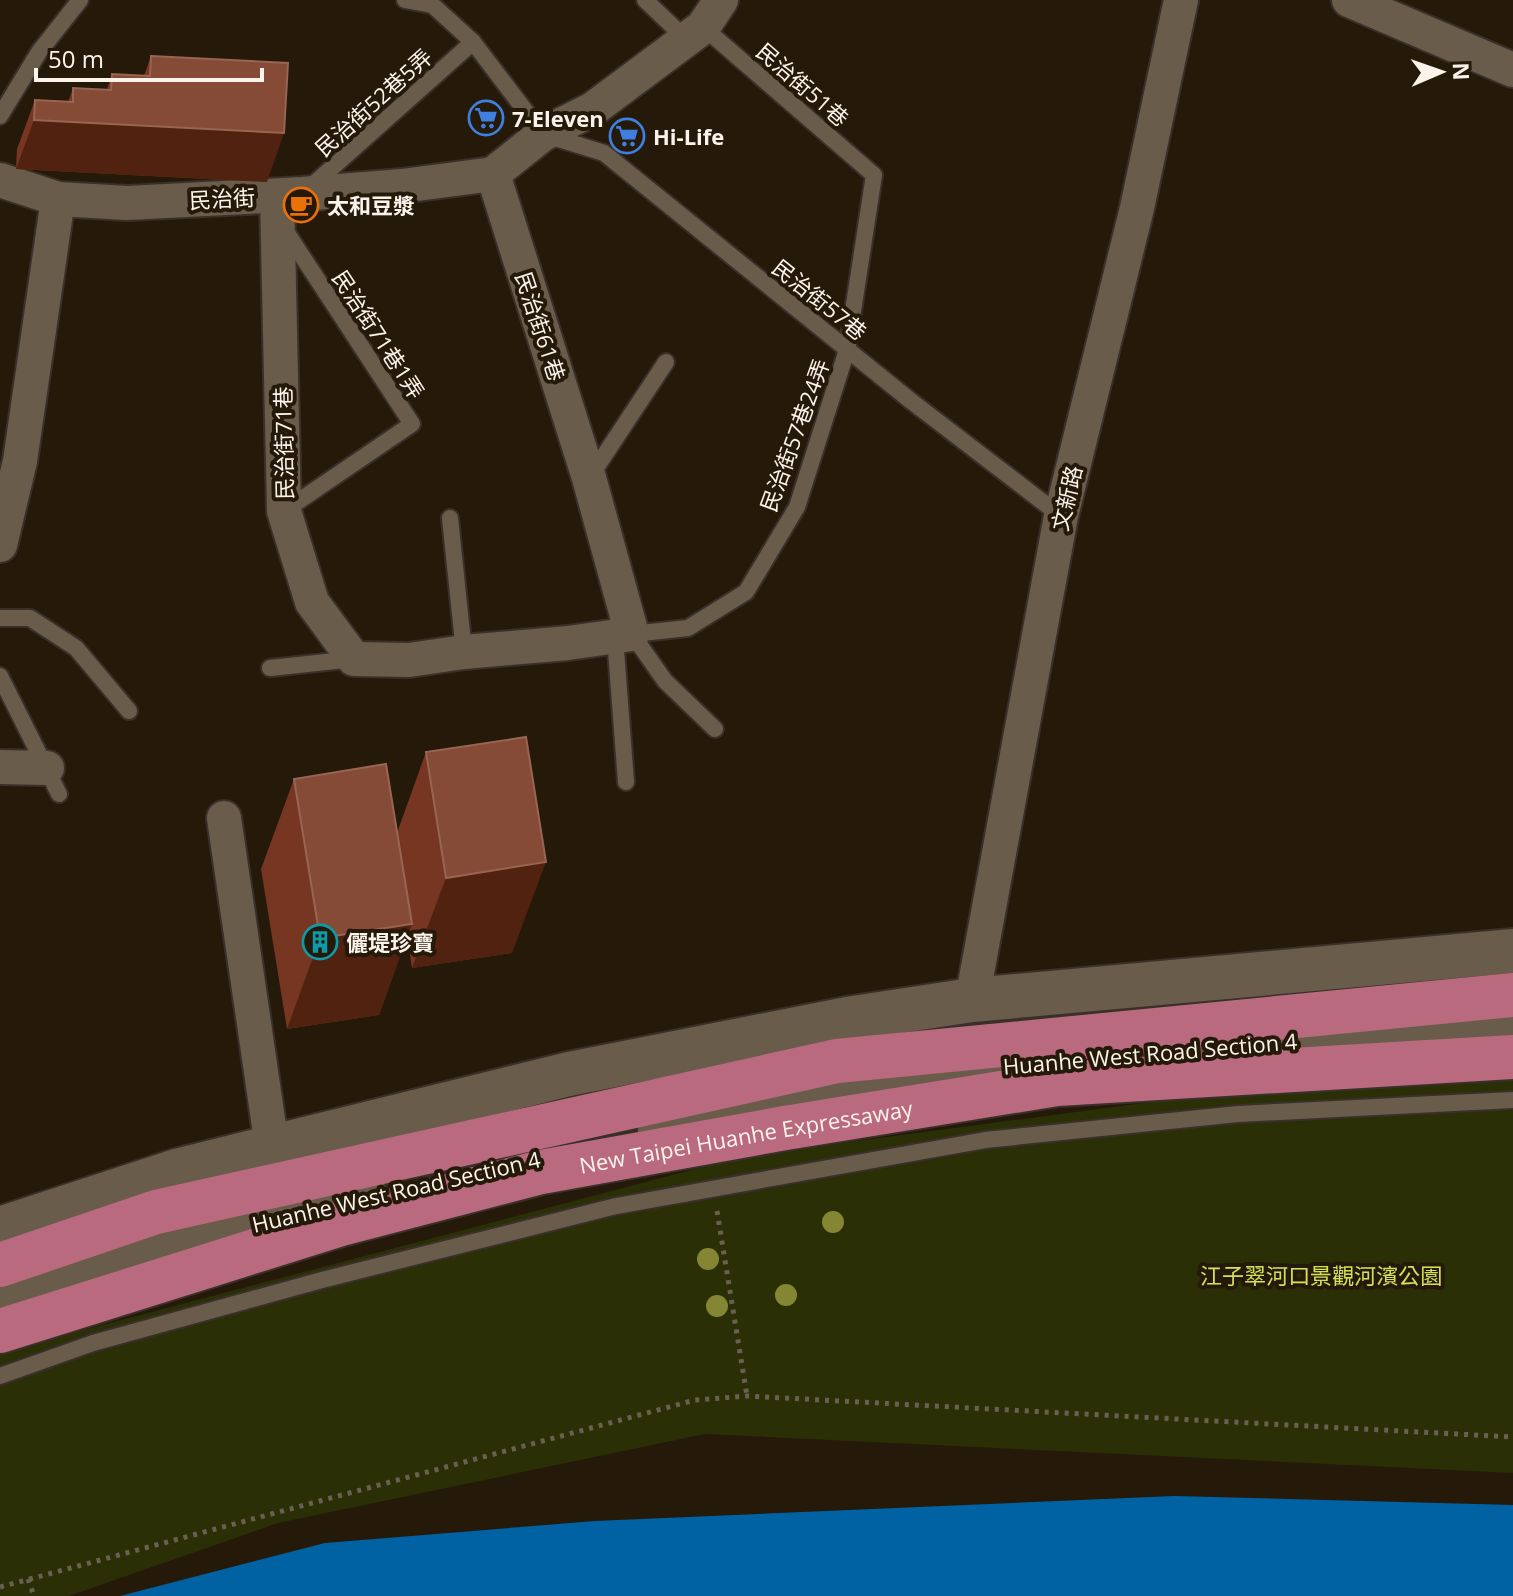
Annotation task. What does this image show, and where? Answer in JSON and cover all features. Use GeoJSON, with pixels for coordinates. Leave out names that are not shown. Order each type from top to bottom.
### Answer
{"type":"FeatureCollection","features":[{"type":"Feature","properties":{"kind":"highway","name":"New Taipei Huanhe Expressaway"},"geometry":{"type":"LineString","coordinates":[[0,1265],[156,1212],[837,1061],[1513,995]]}},
{"type":"Feature","properties":{"kind":"highway","name":"New Taipei Huanhe Expressaway"},"geometry":{"type":"LineString","coordinates":[[0,1331],[341,1224],[541,1172],[1057,1084],[1513,1057]]}},
{"type":"Feature","properties":{"kind":"highway"},"geometry":{"type":"LineString","coordinates":[[0,1236],[193,1184],[506,1115],[684,1095]]}},
{"type":"Feature","properties":{"kind":"main road"},"geometry":{"type":"LineString","coordinates":[[0,1229],[180,1170],[272,1147],[569,1074],[847,1019],[972,1000],[1513,951]]}},
{"type":"Feature","properties":{"kind":"main road","name":"Huanhe West Road Section 4"},"geometry":{"type":"LineString","coordinates":[[0,1300],[170,1243],[837,1091],[1049,1056],[1513,1026]]}},
{"type":"Feature","properties":{"kind":"street","name":"文新路"},"geometry":{"type":"LineString","coordinates":[[972,1000],[1061,516],[1137,208],[1181,0]]}},
{"type":"Feature","properties":{"kind":"street"},"geometry":{"type":"LineString","coordinates":[[1349,0],[1513,70]]}},
{"type":"Feature","properties":{"kind":"street"},"geometry":{"type":"LineString","coordinates":[[493,174],[543,134],[593,109],[703,22]]}},
{"type":"Feature","properties":{"kind":"street","name":"民治街"},"geometry":{"type":"LineString","coordinates":[[0,180],[58,199],[127,203],[286,203],[493,174]]}},
{"type":"Feature","properties":{"kind":"street","name":"民治街61巷"},"geometry":{"type":"LineString","coordinates":[[493,174],[589,478],[624,635]]}},
{"type":"Feature","properties":{"kind":"street"},"geometry":{"type":"LineString","coordinates":[[0,545],[20,461],[58,199]]}},
{"type":"Feature","properties":{"kind":"street","name":"民治街71巷"},"geometry":{"type":"LineString","coordinates":[[286,203],[284,511],[312,602],[354,659]]}},
{"type":"Feature","properties":{"kind":"street"},"geometry":{"type":"LineString","coordinates":[[354,659],[409,660],[624,635]]}},
{"type":"Feature","properties":{"kind":"street"},"geometry":{"type":"LineString","coordinates":[[0,767],[53,781]]}},
{"type":"Feature","properties":{"kind":"street"},"geometry":{"type":"LineString","coordinates":[[224,818],[272,1147]]}},
{"type":"Feature","properties":{"kind":"lane"},"geometry":{"type":"LineString","coordinates":[[0,116],[39,52],[80,0]]}},
{"type":"Feature","properties":{"kind":"lane"},"geometry":{"type":"LineString","coordinates":[[405,0],[430,2],[473,42],[543,134]]}},
{"type":"Feature","properties":{"kind":"lane","name":"民治街51巷"},"geometry":{"type":"LineString","coordinates":[[645,0],[703,22],[874,175]]}},
{"type":"Feature","properties":{"kind":"lane","name":"民治街52巷5弄"},"geometry":{"type":"LineString","coordinates":[[286,203],[473,42]]}},
{"type":"Feature","properties":{"kind":"lane","name":"民治街57巷"},"geometry":{"type":"LineString","coordinates":[[543,134],[604,153],[847,350],[1061,516]]}},
{"type":"Feature","properties":{"kind":"lane","name":"民治街57巷24弄"},"geometry":{"type":"LineString","coordinates":[[624,635],[688,628],[746,592],[797,507],[847,350],[874,175]]}},
{"type":"Feature","properties":{"kind":"lane","name":"民治街71巷1弄"},"geometry":{"type":"LineString","coordinates":[[284,511],[412,424],[286,203]]}},
{"type":"Feature","properties":{"kind":"lane"},"geometry":{"type":"LineString","coordinates":[[589,478],[666,362]]}},
{"type":"Feature","properties":{"kind":"lane"},"geometry":{"type":"LineString","coordinates":[[450,518],[464,652]]}},
{"type":"Feature","properties":{"kind":"lane"},"geometry":{"type":"LineString","coordinates":[[0,618],[30,618],[76,648],[129,711]]}},
{"type":"Feature","properties":{"kind":"lane"},"geometry":{"type":"LineString","coordinates":[[624,635],[626,782]]}},
{"type":"Feature","properties":{"kind":"lane","name":"民治街61巷"},"geometry":{"type":"LineString","coordinates":[[624,635],[665,681],[715,729]]}},
{"type":"Feature","properties":{"kind":"lane"},"geometry":{"type":"LineString","coordinates":[[270,668],[354,659]]}},
{"type":"Feature","properties":{"kind":"lane"},"geometry":{"type":"LineString","coordinates":[[0,676],[53,781]]}},
{"type":"Feature","properties":{"kind":"lane"},"geometry":{"type":"LineString","coordinates":[[0,1376],[93,1343],[322,1280],[616,1206],[985,1140],[1238,1114],[1513,1100]]}},
{"type":"Feature","properties":{"kind":"path"},"geometry":{"type":"LineString","coordinates":[[714,1189],[747,1396]]}},
{"type":"Feature","properties":{"kind":"path"},"geometry":{"type":"LineString","coordinates":[[0,1587],[695,1400],[747,1396],[1513,1437]]}},
{"type":"Feature","properties":{"kind":"path"},"geometry":{"type":"LineString","coordinates":[[28,1579],[34,1596]]}},
{"type":"Feature","properties":{"kind":"green space","name":"江子翠河口景觀河濱公園"},"geometry":{"type":"Polygon","coordinates":[[[1513,1078],[1513,1473],[705,1434],[278,1523],[69,1596],[0,1596],[0,1352],[744,1156],[1241,1090],[1513,1078]]]}},
{"type":"Feature","properties":{"kind":"water"},"geometry":{"type":"Polygon","coordinates":[[[1174,1496],[1513,1505],[1513,1596],[120,1596],[325,1543],[595,1521],[1174,1496]]]}},
{"type":"Feature","properties":{"kind":"building"},"geometry":{"type":"Polygon","coordinates":[[[151,56],[288,63],[284,133],[34,120],[35,100],[73,102],[73,88],[111,90],[112,74],[150,76],[151,56]]]}},
{"type":"Feature","properties":{"kind":"building"},"geometry":{"type":"Polygon","coordinates":[[[526,737],[546,862],[446,878],[426,752],[526,737]]]}},
{"type":"Feature","properties":{"kind":"building"},"geometry":{"type":"Polygon","coordinates":[[[386,764],[412,924],[320,938],[294,779],[386,764]]]}},
{"type":"Feature","properties":{"kind":"place","name":"7-Eleven"},"geometry":{"type":"Point","coordinates":[486,118]}},
{"type":"Feature","properties":{"kind":"place","name":"Hi-Life"},"geometry":{"type":"Point","coordinates":[627,136]}},
{"type":"Feature","properties":{"kind":"place","name":"太和豆漿"},"geometry":{"type":"Point","coordinates":[301,205]}},
{"type":"Feature","properties":{"kind":"place","name":"儷堤珍寶"},"geometry":{"type":"Point","coordinates":[320,942]}}]}
